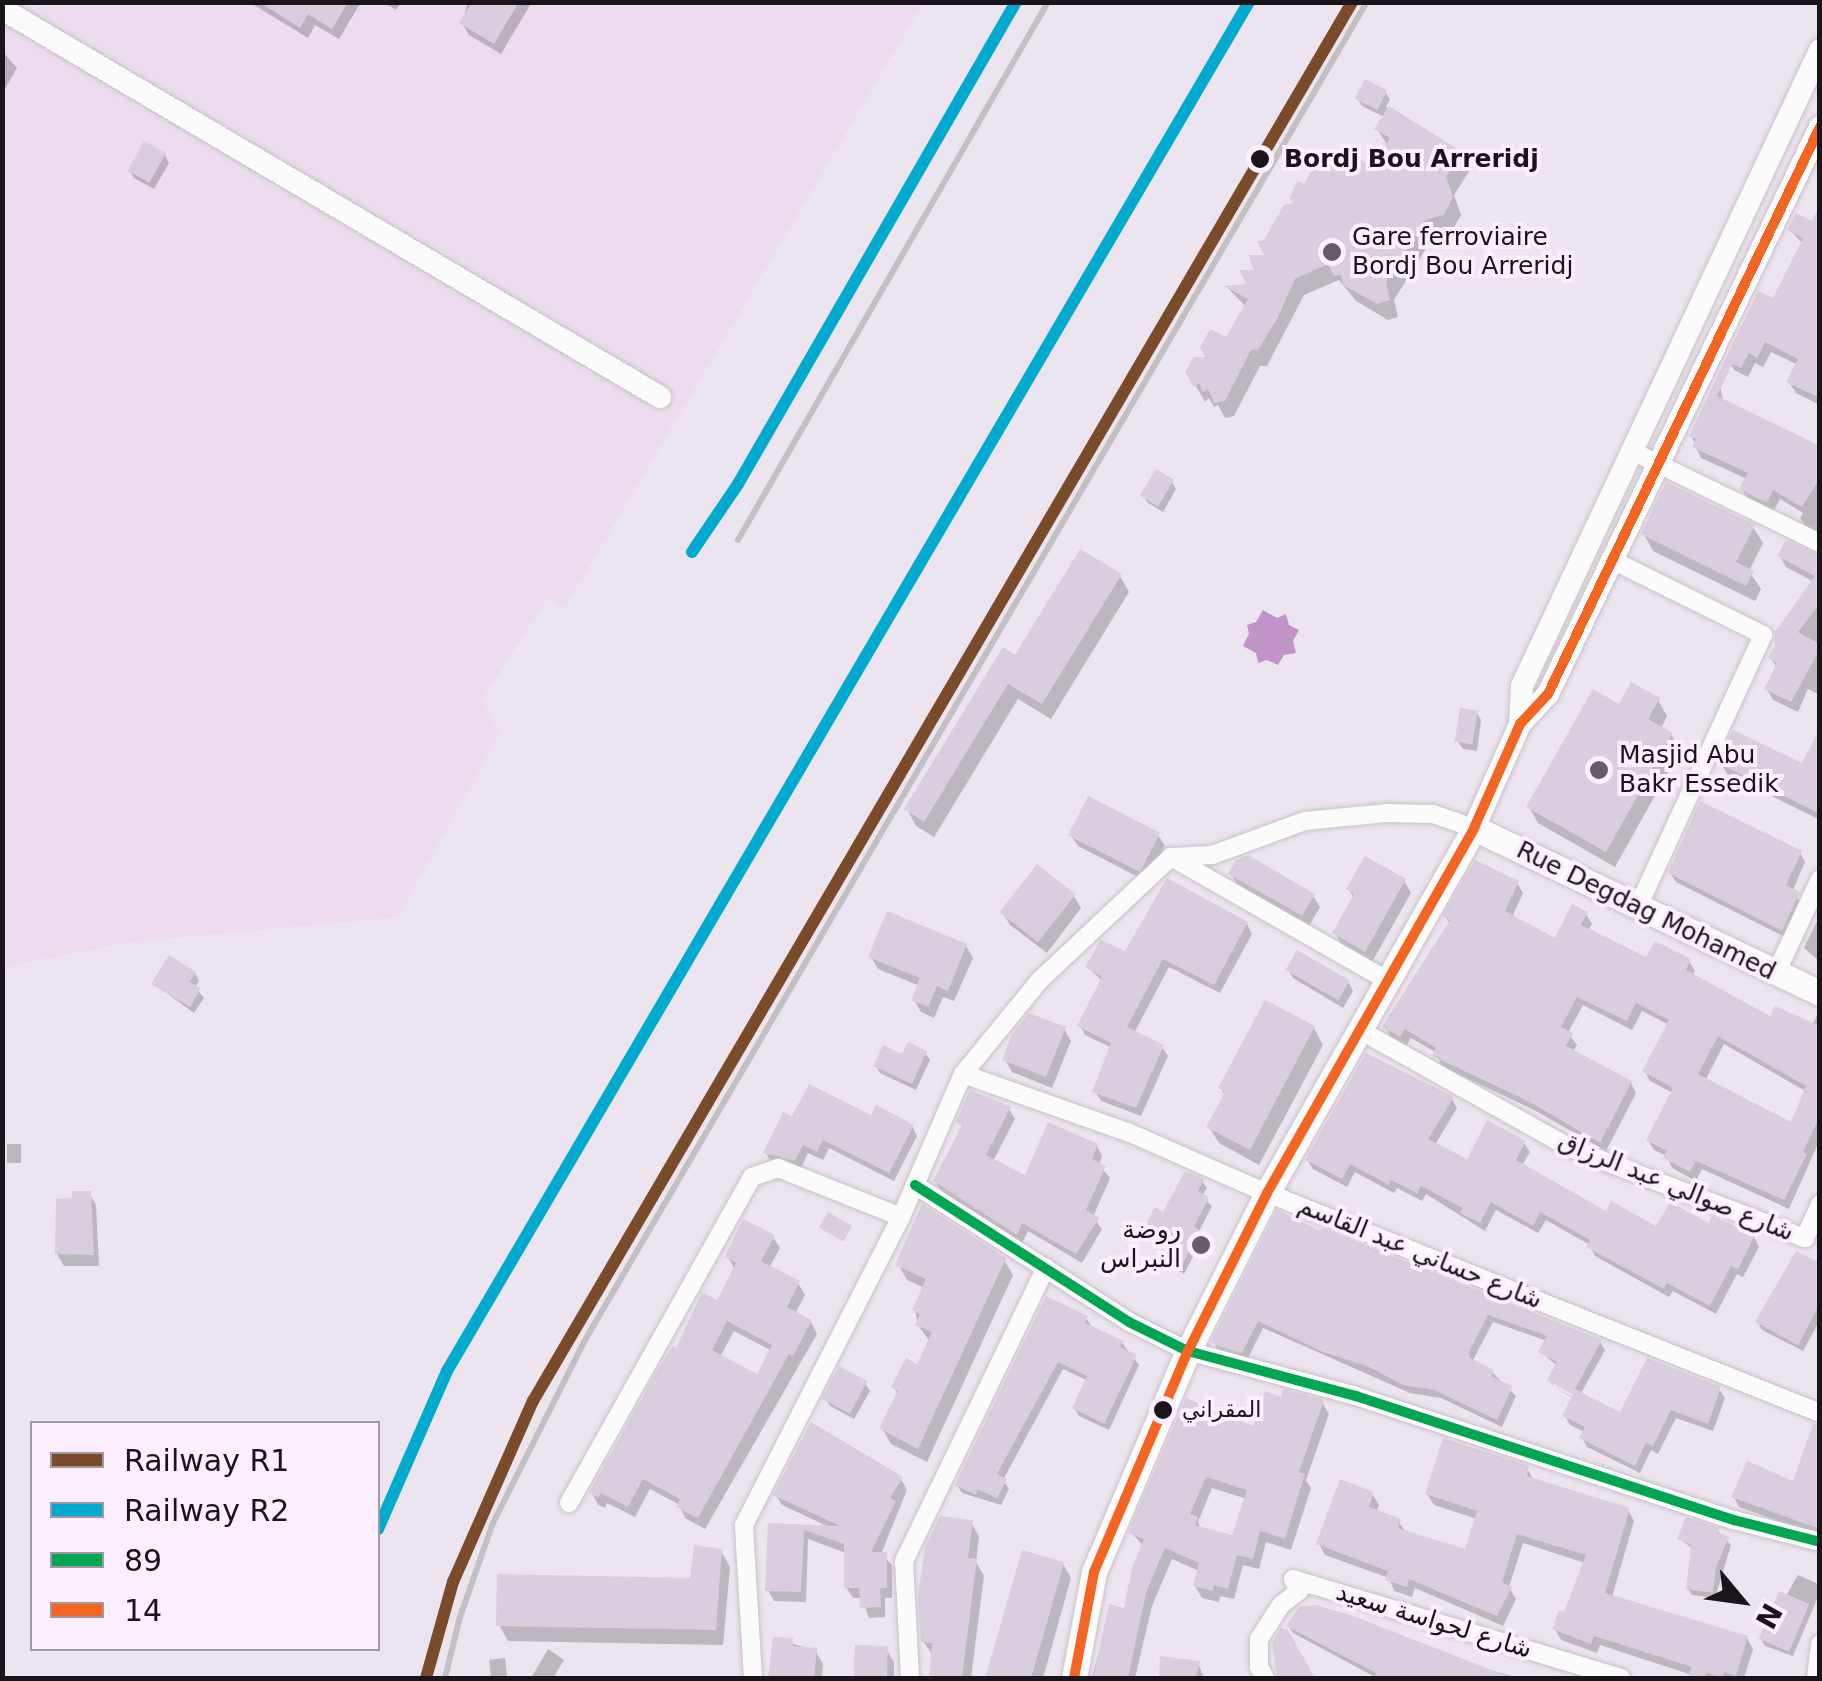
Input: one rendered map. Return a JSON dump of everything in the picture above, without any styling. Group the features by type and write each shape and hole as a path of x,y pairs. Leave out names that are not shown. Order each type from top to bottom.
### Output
{"main road":[{"name":"Rue Degdag Mohamed","path":"1474,828 1820,993"},
{"path":"1074,1678 1094,1572 1188,1351 1267,1193 1474,828"}],"street":[{"path":"2,10 660,397"},
{"path":"1520,724 1522,686 1820,50"},
{"path":"753,1678 744,1525 901,1217 964,1074 1040,980 1171,857 1212,855 1305,821 1386,813 1433,814 1474,828 1520,724 1548,694 1820,127"},
{"path":"1630,450 1820,542"},
{"path":"1610,559 1763,635 1638,907"},
{"path":"1171,857 1387,980"},
{"path":"1776,973 1820,879"},
{"name":"شارع صوالي عبد الرزاق","path":"1358,1030 1570,1148 1805,1238 1820,1204"},
{"name":"شارع حساني عبد القاسم","path":"964,1074 1130,1132 1267,1193 1820,1413"},
{"path":"569,1503 752,1177 778,1168 901,1217"},
{"path":"915,1185 1128,1322 1188,1351 1356,1396 1734,1520 1820,1542"},
{"path":"910,1678 904,1561 1046,1266"},
{"name":"شارع لحواسة سعيد","path":"1260,1677 1259,1639 1274,1614 1299,1591 1293,1578 1621,1678"},
{"path":"1816,1678 1820,1644"}],"shaded area":[{"path":"3,3 923,3 564,609 547,599 482,700 500,733 398,917 130,942 3,967"},
{"path":"1263,610 1277,618 1286,614 1289,625 1299,630 1293,641 1296,653 1284,655 1278,665 1267,660 1258,663 1256,653 1243,646 1249,634 1247,625 1256,622"}],"building":[{"path":"259,2 348,2 332,29 308,14 300,28"},
{"path":"472,2 519,2 494,44 459,23"},
{"path":"1365,79 1387,90 1377,110 1355,99"},
{"name":"Gare ferroviaire Bordj Bou Arreridj","path":"1389,106 1462,152 1446,177 1453,197 1444,215 1425,220 1386,282 1390,300 1377,304 1343,285 1341,275 1334,276 1328,264 1295,279 1278,317 1258,350 1251,350 1225,401 1214,403 1208,389 1203,392 1199,383 1194,387 1185,372 1194,357 1205,357 1200,347 1210,329 1226,337 1248,299 1224,286 1246,284 1239,270 1254,270 1248,255 1264,255 1257,241 1264,240 1284,205 1293,203 1289,198 1298,181 1304,184 1318,159 1344,150 1372,167 1390,138 1374,129"},
{"path":"144,141 166,153 149,183 128,171"},
{"path":"1820,205 1820,398 1786,382 1798,359 1765,342 1757,358 1749,353 1741,368 1732,364 1717,396 1820,446 1820,478 1802,507 1773,490 1767,503 1739,489 1748,473 1692,447 1696,439 1689,436 1758,291 1773,298 1803,238 1787,230 1796,213 1812,221"},
{"path":"1156,469 1174,480 1158,506 1140,496"},
{"path":"1666,482 1755,525 1736,562 1754,571 1746,586 1641,534"},
{"path":"1786,540 1820,555 1820,604 1798,632 1820,644 1820,649 1791,702 1764,689 1777,663 1768,658 1775,646 1775,632 1815,576 1777,556"},
{"path":"1080,549 1122,574 1042,704 1008,684 924,822 904,809 1003,647 1015,655"},
{"name":"Masjid Abu Bakr Essedik","path":"1631,682 1660,698 1648,719 1673,733 1606,852 1526,807 1593,689 1619,704"},
{"path":"1460,708 1478,711 1472,744 1455,742"},
{"path":"1820,728 1820,814 1718,763 1733,730 1802,763"},
{"path":"1088,796 1160,833 1140,872 1068,835"},
{"path":"1700,801 1802,851 1786,885 1800,892 1782,931 1668,873"},
{"path":"1248,855 1315,894 1302,916 1228,874 1236,860"},
{"path":"1365,856 1406,879 1365,952 1332,933 1354,894 1346,889"},
{"path":"1475,860 1519,881 1505,911 1555,938 1572,904 1588,912 1581,925 1646,957 1655,941 1691,959 1686,970 1770,1016 1775,1006 1820,1026 1820,1116 1803,1152 1807,1154 1784,1200 1696,1161 1690,1172 1663,1158 1667,1151 1646,1140 1673,1088 1642,1071 1669,1020 1636,1003 1627,1021 1577,997 1561,1027 1573,1033 1566,1046 1632,1081 1600,1143 1528,1101 1432,1056 1436,1048 1405,1029 1400,1037 1382,1027 1450,920 1442,916","holes":["1718,1036 1806,1086 1791,1122 1698,1074"]},
{"path":"1037,864 1076,894 1038,942 999,912"},
{"path":"1167,878 1248,922 1214,985 1163,959 1127,1027 1164,1045 1136,1108 1092,1092 1111,1043 1077,1026 1102,977 1085,967 1101,940 1125,951"},
{"path":"887,911 967,944 948,991 937,986 928,1007 911,1000 920,978 868,957"},
{"path":"1297,950 1350,980 1338,1000 1286,970"},
{"path":"169,955 196,972 190,982 201,988 190,1007 151,984"},
{"path":"1265,1000 1315,1026 1250,1150 1206,1127 1225,1092 1218,1088"},
{"path":"1029,1013 1066,1027 1046,1077 1002,1060 1012,1034"},
{"path":"908,1042 927,1051 912,1084 873,1066 883,1045 902,1054"},
{"path":"1366,1053 1454,1097 1428,1139 1467,1159 1487,1120 1526,1141 1516,1160 1606,1211 1611,1201 1656,1226 1670,1202 1709,1223 1712,1216 1755,1235 1738,1269 1731,1266 1710,1306 1667,1283 1664,1289 1586,1247 1590,1240 1540,1212 1533,1226 1491,1202 1480,1223 1460,1213 1463,1208 1421,1186 1417,1193 1391,1180 1389,1185 1350,1164 1342,1179 1305,1160"},
{"path":"809,1084 871,1115 876,1105 914,1125 889,1173 823,1140 817,1152 803,1145 795,1161 763,1153 783,1112 792,1116"},
{"path":"970,1090 1011,1107 986,1155 1025,1175 1048,1122 1098,1144 1092,1159 1106,1166 1086,1210 1099,1218 1076,1254 1022,1223 1017,1235 933,1181 962,1125 956,1122"},
{"path":"1185,1171 1204,1179 1198,1191 1209,1197 1194,1227 1200,1230 1180,1269 1162,1260 1171,1242 1144,1228 1155,1207 1163,1212"},
{"path":"72,1191 91,1191 94,1255 55,1254 56,1199 72,1198"},
{"path":"922,1204 1006,1258 918,1449 879,1428 898,1391 891,1387 906,1358 917,1364 932,1332 915,1325 920,1314 912,1310 926,1279 895,1265"},
{"path":"1277,1210 1320,1231 1322,1228 1602,1340 1572,1394 1547,1380 1557,1362 1538,1352 1547,1336 1488,1315 1469,1352 1470,1358 1494,1370 1491,1376 1513,1386 1497,1420 1434,1390 1403,1385 1369,1367 1323,1352 1258,1321 1242,1353 1220,1347 1211,1342"},
{"path":"828,1212 852,1226 843,1242 819,1228"},
{"path":"743,1219 775,1235 761,1261 800,1281 787,1307 812,1320 698,1518 676,1507 680,1499 643,1479 628,1507 601,1493 598,1498 589,1493 661,1364 673,1346 676,1348 702,1292 717,1300 736,1263 725,1257","holes":["727,1321 772,1345 757,1374 712,1350"]},
{"path":"1796,1251 1820,1263 1820,1304 1798,1345 1755,1322"},
{"path":"1046,1296 1088,1316 1085,1323 1124,1341 1120,1347 1137,1355 1104,1424 1072,1408 1087,1376 1058,1362 997,1474 1007,1479 997,1498 977,1489 976,1495 955,1485"},
{"path":"1647,1358 1721,1387 1708,1424 1671,1410 1653,1446 1646,1443 1635,1466 1579,1438 1585,1427 1562,1416 1575,1389 1620,1412"},
{"path":"839,1366 867,1381 850,1414 822,1399"},
{"path":"1283,1389 1324,1400 1299,1472 1305,1474 1285,1539 1260,1531 1253,1559 1237,1555 1228,1589 1214,1585 1213,1591 1193,1586 1199,1563 1165,1548 1146,1593 1128,1678 1093,1678 1109,1604 1124,1608 1132,1568 1144,1539 1128,1533 1186,1398 1253,1426 1265,1391 1281,1397","holes":["1206,1477 1247,1490 1232,1535 1195,1525 1198,1517 1190,1514"]},
{"path":"811,1422 903,1477 890,1498 896,1501 871,1552 887,1552 887,1588 880,1588 881,1607 860,1608 859,1588 844,1588 844,1544 804,1530 801,1592 765,1591 768,1523 840,1526 773,1495"},
{"path":"1813,1424 1820,1425 1820,1529 1731,1497 1747,1461 1793,1481"},
{"path":"1443,1438 1529,1466 1527,1476 1630,1508 1605,1593 1748,1636 1736,1676 1724,1672 1722,1678 1707,1673 1705,1678 1688,1678 1692,1667 1594,1636 1591,1644 1552,1629 1559,1610 1564,1612 1586,1555 1517,1534 1502,1582 1512,1587 1497,1616 1409,1579 1407,1587 1385,1580 1388,1571 1316,1544 1340,1479 1374,1492 1369,1507 1401,1519 1398,1528 1465,1549 1477,1511 1425,1494"},
{"path":"940,1516 973,1520 968,1558 977,1559 962,1678 929,1678 932,1643 921,1642 918,1596 925,1547"},
{"path":"1686,1517 1719,1528 1717,1532 1729,1537 1716,1567 1713,1593 1686,1589 1691,1545 1677,1539"},
{"path":"694,1545 722,1549 716,1630 496,1626 497,1574 690,1578"},
{"path":"1022,1550 1064,1562 1031,1678 985,1678"},
{"path":"1779,1591 1809,1604 1789,1652 1759,1639"},
{"path":"1316,1605 1512,1678 1374,1678 1376,1673 1286,1626 1299,1607"},
{"path":"1281,1628 1288,1630 1315,1678 1277,1678 1272,1643"},
{"path":"773,1637 793,1638 793,1646 817,1648 814,1678 768,1678"},
{"path":"855,1645 888,1646 887,1678 854,1678"},
{"path":"1160,1656 1200,1661 1196,1678 1159,1678"}],"railway":[{"path":"692,552 738,484 1016,2"},
{"path":"738,540 1048,2"},
{"path":"445,1678 460,1617 493,1523 585,1340 1367,2"}],"rail line":[{"name":"R2","path":"692,552 738,484 1016,2"},
{"name":"R2","path":"380,1524 447,1371 1249,2"},
{"name":"R1","path":"426,1678 453,1582 533,1401 1352,2"}],"transit line":[{"name":"14","path":"1074,1678 1094,1572 1188,1351 1267,1193 1474,828 1520,724 1548,694 1820,127"},
{"name":"89","path":"915,1185 1129,1322 1188,1351 1356,1396 1734,1520 1820,1542"}],"place":[{"name":"Bordj Bou Arreridj","path":"1260,159"},
{"name":"Gare ferroviaire Bordj Bou Arreridj","path":"1332,252"},
{"name":"Masjid Abu Bakr Essedik","path":"1599,770"},
{"name":"روضة النبراس","path":"1201,1245"},
{"name":"المقراني","path":"1163,1410"}]}
